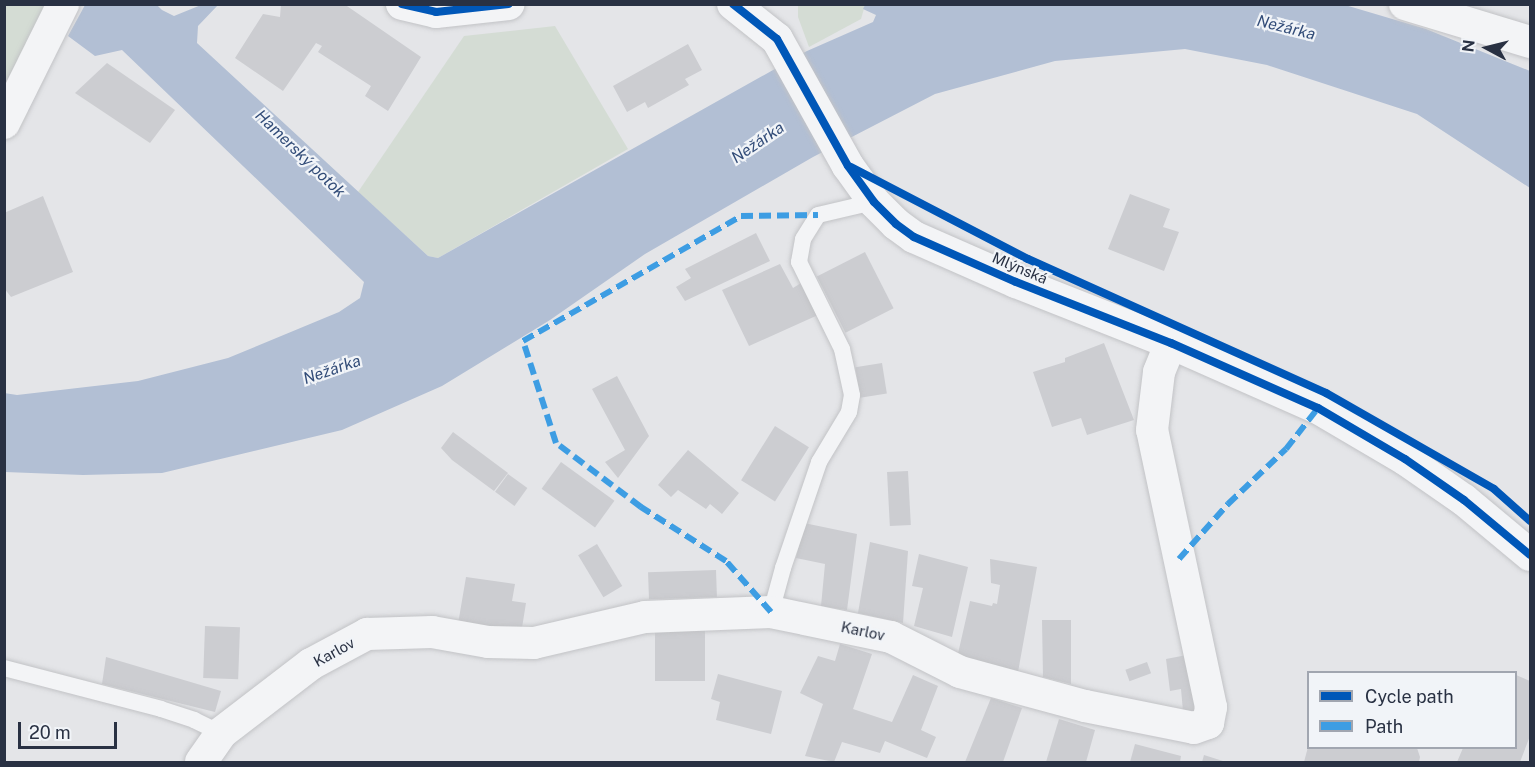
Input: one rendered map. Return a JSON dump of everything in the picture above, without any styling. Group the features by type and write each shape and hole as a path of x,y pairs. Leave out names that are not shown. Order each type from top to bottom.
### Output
{"street":[{"path":"4,123 63,4"},
{"path":"402,4 436,12 509,4"},
{"name":"Mlýnská","path":"733,4 777,39 848,166 873,202 896,224 915,237 1017,282 1171,343 1318,408 1365,434 1464,500 1530,555"},
{"path":"1405,4 1530,42"},
{"name":"Karlov","path":"201,762 221,734 311,664 368,634 432,632 488,642 534,643 645,617 771,612 891,637 960,672 1085,706 1194,728 1208,723 1211,707 1152,430 1159,372 1171,343"}],"lane":[{"path":"771,612 783,568 819,462 849,412 852,395 842,349 799,262 803,239 818,215 873,202"},
{"path":"4,668 161,709 194,720 221,734"}],"shaded area":[{"path":"5,5 44,5 5,99"},
{"path":"798,5 865,5 861,19 809,47 798,17"},
{"path":"555,26 628,149 438,258 428,256 358,192 464,36"}],"water":[{"path":"85,5 157,5 174,16 201,5 218,5 198,26 197,43 428,256 438,258 807,51 873,22 876,15 863,9 865,5 1345,5 1426,29 1530,71 1530,188 1417,114 1267,65 1185,49 1055,61 935,94 813,157 645,254 550,320 442,386 342,430 162,473 83,475 5,472 4,393 17,395 138,381 228,358 339,312 360,298 364,282 122,50 95,56 68,36"}],"building":[{"path":"281,4 344,4 421,57 388,111 365,96 371,86 318,52 322,46 316,43 283,91 235,58 263,14 280,17"},
{"path":"688,44 702,70 685,79 689,85 648,108 645,102 627,112 613,86"},
{"path":"107,63 175,110 150,143 75,93"},
{"path":"1130,194 1170,209 1163,227 1179,232 1164,271 1108,249"},
{"path":"43,196 73,272 11,297 4,288 4,213"},
{"path":"756,233 770,261 685,301 676,287 691,278 685,269"},
{"path":"865,252 894,308 845,333 817,277"},
{"path":"780,264 793,288 801,283 818,315 749,346 722,290"},
{"path":"1104,343 1134,420 1087,435 1081,418 1052,427 1033,372 1065,362 1065,358"},
{"path":"882,363 887,394 860,398 855,367"},
{"path":"617,376 649,436 618,478 605,462 625,450 592,389"},
{"path":"775,426 809,447 775,501 741,480"},
{"path":"453,432 508,473 494,491 452,460 441,448"},
{"path":"688,450 739,493 722,514 710,504 706,509 678,490 671,497 658,485"},
{"path":"561,462 614,501 595,527 542,489"},
{"path":"908,471 911,525 890,526 887,472"},
{"path":"508,474 527,488 514,506 495,492"},
{"path":"804,523 857,534 847,610 821,606 825,564 796,558"},
{"path":"870,542 908,551 903,623 858,613"},
{"path":"597,544 622,586 603,597 578,555"},
{"path":"919,554 968,567 952,637 914,626 923,588 912,586"},
{"path":"990,559 1037,567 1018,672 957,658 970,601 992,606 993,603 997,604 1000,585 991,583"},
{"path":"716,570 717,597 649,599 648,572"},
{"path":"466,577 515,584 512,601 526,603 521,634 458,624"},
{"path":"1042,620 1071,620 1071,684 1043,677"},
{"path":"205,626 240,627 238,679 203,678"},
{"path":"655,626 705,626 705,681 655,681"},
{"path":"840,644 872,654 853,709 892,722 913,675 938,686 921,730 936,737 927,758 885,741 880,753 842,742 834,762 805,756 823,704 800,693 818,656 835,661"},
{"path":"1192,654 1202,705 1192,713 1183,711 1181,689 1170,691 1166,659"},
{"path":"106,657 221,691 215,712 102,684"},
{"path":"1147,662 1151,673 1129,681 1125,670"},
{"path":"718,674 782,691 771,734 716,720 720,702 711,699"},
{"path":"1517,675 1530,681 1530,736 1520,762 1457,762 1463,749 1517,749"},
{"path":"991,698 1022,708 1003,762 965,762"},
{"path":"1059,719 1095,730 1086,762 1046,762"},
{"path":"1135,744 1181,756 1180,762 1130,762"},
{"path":"1307,749 1417,749 1420,757 1419,762 1304,762"},
{"path":"1204,755 1226,762 1202,762"}],"marked path":[{"path":"771,612 726,561 641,507 556,443 523,341 741,216 818,215"},
{"path":"1179,559 1228,504 1286,449 1318,408"}],"cycle path":[{"path":"402,4 436,12 509,4"},
{"path":"733,4 777,39 848,166 874,202 896,224 914,237 1016,282 1171,343 1318,408 1405,459 1464,500 1530,555"},
{"path":"851,167 1028,259 1326,393 1494,489 1530,521"}],"water label":[{"name":"Nežárka","path":"1286,28"},
{"name":"Nežárka","path":"758,143"},
{"name":"Hamerský potok","path":"300,154"},
{"name":"Nežárka","path":"332,370"}]}
